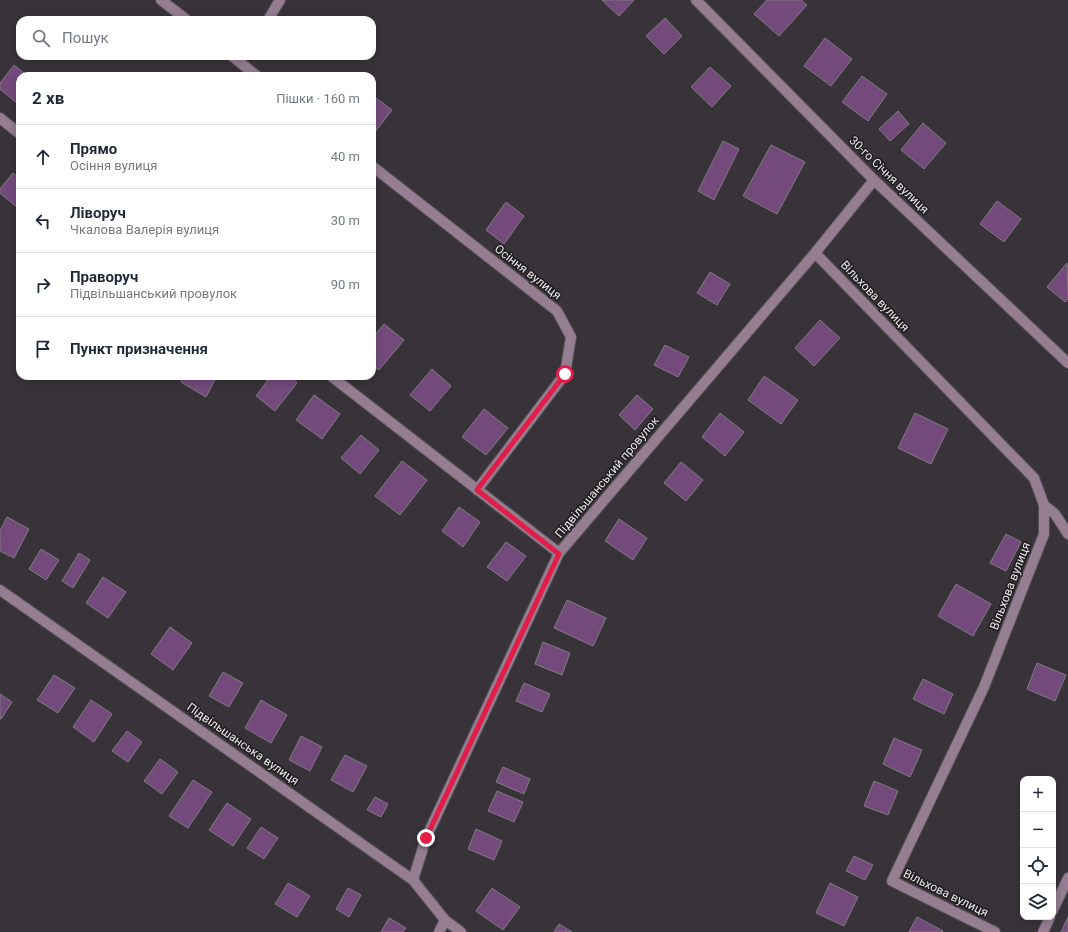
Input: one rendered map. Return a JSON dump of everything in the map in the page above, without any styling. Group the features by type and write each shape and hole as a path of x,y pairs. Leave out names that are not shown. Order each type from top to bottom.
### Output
{"street":[{"path":"161,0 181,16"},
{"path":"270,16 280,0"},
{"name":"30-го Січня вулиця","path":"696,0 874,180 1068,363"},
{"path":"244,60 254,72"},
{"path":"0,118 16,131"},
{"name":"Осіння вулиця","path":"376,169 557,311 571,336 565,374 477,490"},
{"name":"Підвільшанський провулок","path":"413,880 426,838 559,554 815,252 874,180"},
{"name":"Вільхова вулиця","path":"815,252 1034,478 1044,505 1044,534 1024,589 984,687 892,881 995,932"},
{"path":"336,380 559,554"},
{"path":"1044,505 1055,514 1068,534"},
{"name":"Підвільшанська вулиця","path":"0,590 413,880 445,920 461,932"},
{"path":"1056,904 1068,878"},
{"path":"439,932 445,920"},
{"path":"1043,932 1049,920"}],"building":[{"path":"602,0 634,0 619,16"},
{"path":"767,0 801,0 807,5 779,36 754,14"},
{"path":"665,18 682,36 664,54 646,36"},
{"path":"825,38 852,59 831,86 804,66"},
{"path":"14,65 23,72 16,72 16,102 0,89 0,83"},
{"path":"710,67 731,86 712,107 691,87"},
{"path":"862,76 887,94 868,121 842,102"},
{"path":"376,98 392,110 376,131"},
{"path":"898,111 909,124 890,141 879,129"},
{"path":"923,123 946,143 924,169 901,150"},
{"path":"723,141 739,149 714,200 698,191"},
{"path":"771,145 805,162 777,214 743,196"},
{"path":"13,173 16,176 16,206 0,193 0,189"},
{"path":"997,201 1021,219 1004,242 980,224"},
{"path":"506,202 524,216 504,244 486,230"},
{"path":"1067,263 1068,299 1065,302 1047,287"},
{"path":"710,272 730,284 717,305 697,293"},
{"path":"820,320 840,338 814,366 795,348"},
{"path":"384,324 404,340 379,370 376,368 376,333"},
{"path":"665,345 689,357 678,377 654,365"},
{"path":"432,369 451,386 430,411 410,395"},
{"path":"764,376 798,400 781,424 748,400"},
{"path":"182,380 215,380 206,397 181,382"},
{"path":"268,380 293,380 297,383 275,411 256,396"},
{"path":"314,395 340,414 322,439 296,420"},
{"path":"637,395 653,409 635,430 619,415"},
{"path":"484,409 508,428 486,455 462,437"},
{"path":"720,413 744,432 725,456 702,437"},
{"path":"915,413 948,429 931,464 898,448"},
{"path":"361,435 379,450 360,474 341,458"},
{"path":"402,461 427,480 400,515 375,496"},
{"path":"681,462 703,480 686,501 664,483"},
{"path":"459,507 480,522 463,547 442,531"},
{"path":"7,517 29,529 14,558 0,551 0,531"},
{"path":"619,519 647,538 633,560 605,541"},
{"path":"1006,534 1021,542 1006,571 990,563"},
{"path":"506,542 526,556 507,581 487,567"},
{"path":"41,549 59,560 46,580 29,569"},
{"path":"79,553 90,560 73,588 62,581"},
{"path":"103,577 126,592 108,618 86,603"},
{"path":"956,584 991,604 973,636 938,616"},
{"path":"567,600 606,618 593,646 554,628"},
{"path":"170,627 192,643 173,670 151,654"},
{"path":"543,642 570,653 562,675 535,664"},
{"path":"1037,663 1066,675 1055,701 1027,689"},
{"path":"223,672 243,683 229,707 209,696"},
{"path":"54,675 75,688 58,713 37,700"},
{"path":"923,679 953,694 944,714 913,699"},
{"path":"524,683 550,694 542,712 516,701"},
{"path":"0,694 12,702 1,719 0,719"},
{"path":"91,700 112,714 94,742 73,727"},
{"path":"261,700 287,715 271,743 245,728"},
{"path":"127,731 142,742 128,762 112,751"},
{"path":"301,736 322,747 310,771 289,760"},
{"path":"894,738 922,750 910,777 883,764"},
{"path":"345,755 367,766 353,792 331,780"},
{"path":"160,759 178,772 162,794 144,781"},
{"path":"503,767 530,779 524,794 496,782"},
{"path":"193,780 212,792 188,828 169,816"},
{"path":"874,781 898,791 888,815 864,806"},
{"path":"497,791 523,802 514,822 488,811"},
{"path":"375,797 388,804 381,817 367,810"},
{"path":"227,803 251,819 233,846 209,830"},
{"path":"261,827 278,838 264,859 247,848"},
{"path":"476,829 502,841 494,860 468,849"},
{"path":"854,856 873,865 865,880 846,871"},
{"path":"288,883 310,896 297,917 275,904"},
{"path":"830,883 858,897 844,926 816,913"},
{"path":"348,888 361,895 349,917 336,909"},
{"path":"492,888 520,907 503,930 476,911"},
{"path":"917,917 943,931 909,932"},
{"path":"1068,917 1068,932 1061,932"},
{"path":"389,918 406,928 403,932 381,932"},
{"path":"559,924 572,932 554,932"}],"route":[{"path":"426,838 559,554 477,490 565,374"}]}
